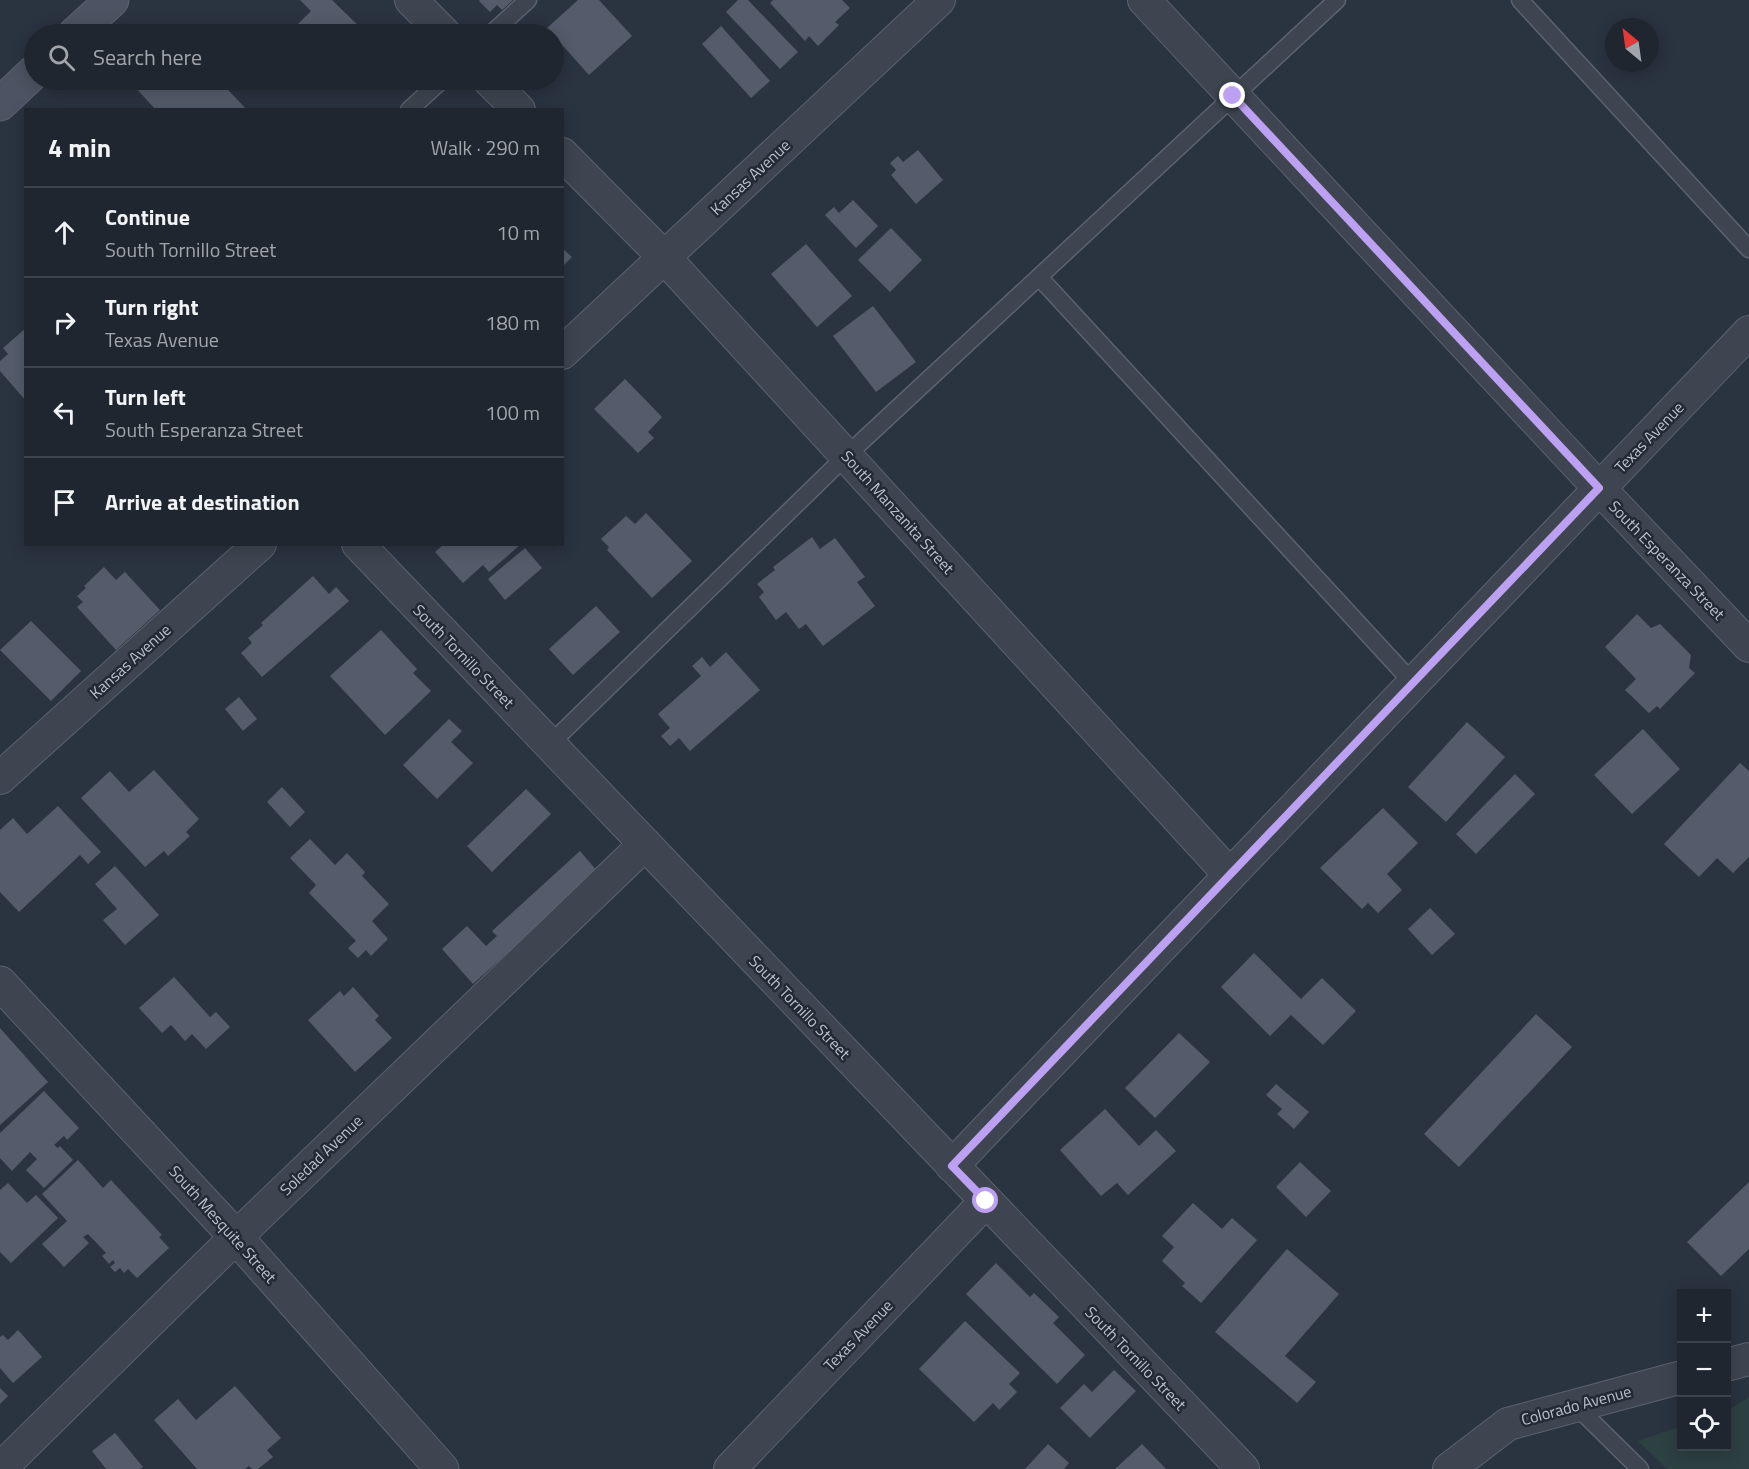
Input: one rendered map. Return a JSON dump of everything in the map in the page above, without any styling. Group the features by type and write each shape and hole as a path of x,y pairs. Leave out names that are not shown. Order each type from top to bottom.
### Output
{"main road":[{"path":"86,24 112,0"},
{"path":"0,104 24,81"}],"street":[{"path":"411,0 435,24"},
{"name":"Kansas Avenue","path":"564,352 939,0"},
{"name":"South Esperanza Street","path":"1144,0 1749,646"},
{"path":"499,90 517,108"},
{"name":"South Manzanita Street","path":"564,156 664,257 1229,874"},
{"name":"Texas Avenue","path":"952,1166 1749,332"},
{"name":"Kansas Avenue","path":"0,778 258,546"},
{"name":"South Tornillo Street","path":"360,546 1243,1469"},
{"name":"Soledad Avenue","path":"0,1469 236,1237 645,844"},
{"name":"South Mesquite Street","path":"0,982 236,1237 442,1469"},
{"name":"Texas Avenue","path":"730,1469 986,1201"},
{"path":"1731,1364 1749,1359"},
{"name":"Colorado Avenue","path":"1449,1469 1508,1424 1677,1378"}],"lane":[{"path":"502,24 528,0"},
{"path":"549,745 846,456 1337,0"},
{"path":"1520,0 1749,249"},
{"path":"411,108 431,90"},
{"path":"1039,277 1413,683"},
{"path":"1575,1405 1640,1469"}],"shaded area":[{"path":"1749,1397 1749,1469 1667,1469 1638,1441 1677,1427 1677,1451 1731,1451 1731,1408"}],"building":[{"path":"300,0 332,0 357,24 298,24 311,11"},
{"path":"480,0 513,0 502,10 497,5 490,12"},
{"path":"578,0 599,0 632,36 589,75 564,47 564,24 551,24"},
{"path":"738,0 748,0 798,52 780,69 726,12"},
{"path":"773,0 842,0 850,8 835,22 839,25 818,46 809,36 805,41 770,3"},
{"path":"721,26 770,81 751,98 702,44"},
{"path":"138,90 228,90 245,108 154,108"},
{"path":"918,150 943,180 916,204 891,175 896,170 890,163 898,156 903,162"},
{"path":"853,200 878,226 856,248 825,215 834,207 839,213"},
{"path":"891,228 922,260 890,292 858,260"},
{"path":"806,244 852,296 817,327 771,274"},
{"path":"564,250 572,257 564,265"},
{"path":"873,306 916,362 876,392 833,336"},
{"path":"24,330 24,399 0,371 0,361 8,354 3,348"},
{"path":"625,379 662,417 648,432 654,438 638,453 594,409"},
{"path":"646,513 692,561 652,598 607,550 609,547 601,539 626,516 635,524"},
{"path":"812,537 820,549 835,538 865,577 857,582 875,606 823,646 806,624 799,629 786,612 776,620 759,597 764,592 757,584 775,570 773,567"},
{"path":"442,546 519,546 489,572 483,565 463,583 435,552"},
{"path":"525,548 542,568 505,600 488,579"},
{"path":"104,567 116,580 125,572 160,610 116,650 77,607 83,602 77,596"},
{"path":"313,576 329,594 336,587 349,601 262,677 241,653 252,643 248,638 263,625 261,623"},
{"path":"596,606 620,632 573,675 549,649"},
{"path":"1637,614 1651,628 1660,624 1691,655 1689,668 1695,673 1660,709 1657,706 1649,713 1625,690 1636,679 1605,647"},
{"path":"31,621 81,671 51,701 0,650"},
{"path":"381,630 417,669 413,673 431,691 385,735 330,676"},
{"path":"726,652 760,690 690,751 679,738 670,746 661,736 670,728 658,714 701,676 692,666 702,657 710,667"},
{"path":"239,697 257,719 243,731 225,709"},
{"path":"449,719 462,731 451,742 473,763 437,799 403,765"},
{"path":"1467,722 1505,757 1446,822 1408,787"},
{"path":"1643,729 1680,769 1632,814 1594,775"},
{"path":"1740,763 1749,771 1749,857 1733,873 1717,858 1699,877 1664,844"},
{"path":"154,770 199,819 186,832 190,836 168,856 164,851 145,867 81,798 110,771 129,792"},
{"path":"1515,774 1535,794 1476,854 1456,834"},
{"path":"282,787 305,812 290,827 267,802"},
{"path":"526,789 551,814 492,872 467,846"},
{"path":"58,806 101,852 88,864 80,855 19,912 0,892 0,830 13,818 27,834"},
{"path":"1383,808 1418,843 1387,874 1402,890 1378,913 1368,903 1362,909 1320,868"},
{"path":"310,839 335,865 347,853 365,872 362,876 389,904 372,921 388,939 371,956 366,950 358,958 348,948 356,941 309,893 316,885 290,858"},
{"path":"580,851 598,872 473,984 442,949 467,926 486,946 497,936 492,931"},
{"path":"115,866 159,915 125,945 103,920 117,909 95,884"},
{"path":"1430,908 1455,934 1432,955 1408,929"},
{"path":"1254,953 1301,999 1322,978 1356,1011 1323,1045 1291,1015 1270,1036 1221,987"},
{"path":"174,977 210,1017 216,1012 230,1027 206,1049 192,1034 185,1041 171,1025 162,1033 139,1008"},
{"path":"353,987 379,1016 375,1020 392,1038 355,1072 308,1020 340,991 344,996"},
{"path":"1536,1014 1572,1047 1459,1167 1424,1134"},
{"path":"0,1028 48,1082 0,1125"},
{"path":"1179,1033 1210,1062 1155,1118 1125,1088"},
{"path":"1276,1084 1309,1112 1294,1129 1277,1114 1282,1109 1266,1095"},
{"path":"44,1091 79,1128 67,1140 64,1136 54,1145 58,1148 60,1146 73,1160 44,1188 26,1170 37,1159 30,1152 12,1171 0,1158 0,1133"},
{"path":"1105,1109 1139,1146 1156,1130 1176,1151 1128,1195 1117,1183 1101,1196 1060,1150"},
{"path":"78,1160 103,1188 111,1180 162,1235 159,1237 169,1248 137,1278 128,1269 124,1273 120,1268 115,1272 110,1267 115,1263 113,1260 109,1264 102,1256 106,1253 88,1234 83,1237 89,1243 64,1267 42,1244 67,1221 42,1194"},
{"path":"1300,1162 1331,1191 1306,1217 1276,1187"},
{"path":"1749,1182 1749,1249 1721,1276 1687,1242"},
{"path":"8,1183 27,1203 36,1195 58,1218 11,1263 0,1252 0,1190"},
{"path":"1193,1203 1222,1229 1232,1218 1257,1240 1201,1303 1182,1286 1185,1283 1162,1261 1174,1247 1162,1236"},
{"path":"1287,1249 1339,1294 1285,1356 1316,1382 1297,1403 1215,1332"},
{"path":"996,1263 1030,1297 1034,1293 1059,1317 1053,1323 1085,1355 1057,1384 966,1294"},
{"path":"965,1321 1020,1373 1009,1384 1017,1392 999,1410 993,1403 974,1422 919,1369"},
{"path":"18,1330 42,1357 13,1383 0,1368 0,1337 3,1335 8,1340"},
{"path":"1114,1370 1136,1391 1090,1438 1060,1408 1084,1384 1092,1392"},
{"path":"235,1386 281,1438 267,1450 273,1457 258,1469 252,1469 249,1466 245,1469 197,1469 154,1420 178,1399 196,1420"},
{"path":"0,1388 8,1396 0,1404"},
{"path":"115,1433 143,1467 140,1469 106,1469 92,1451"},
{"path":"1048,1444 1069,1463 1064,1469 1025,1469"},
{"path":"1142,1444 1166,1469 1115,1469"}],"route":[{"path":"986,1201 952,1166 1599,488 1233,96"}]}
